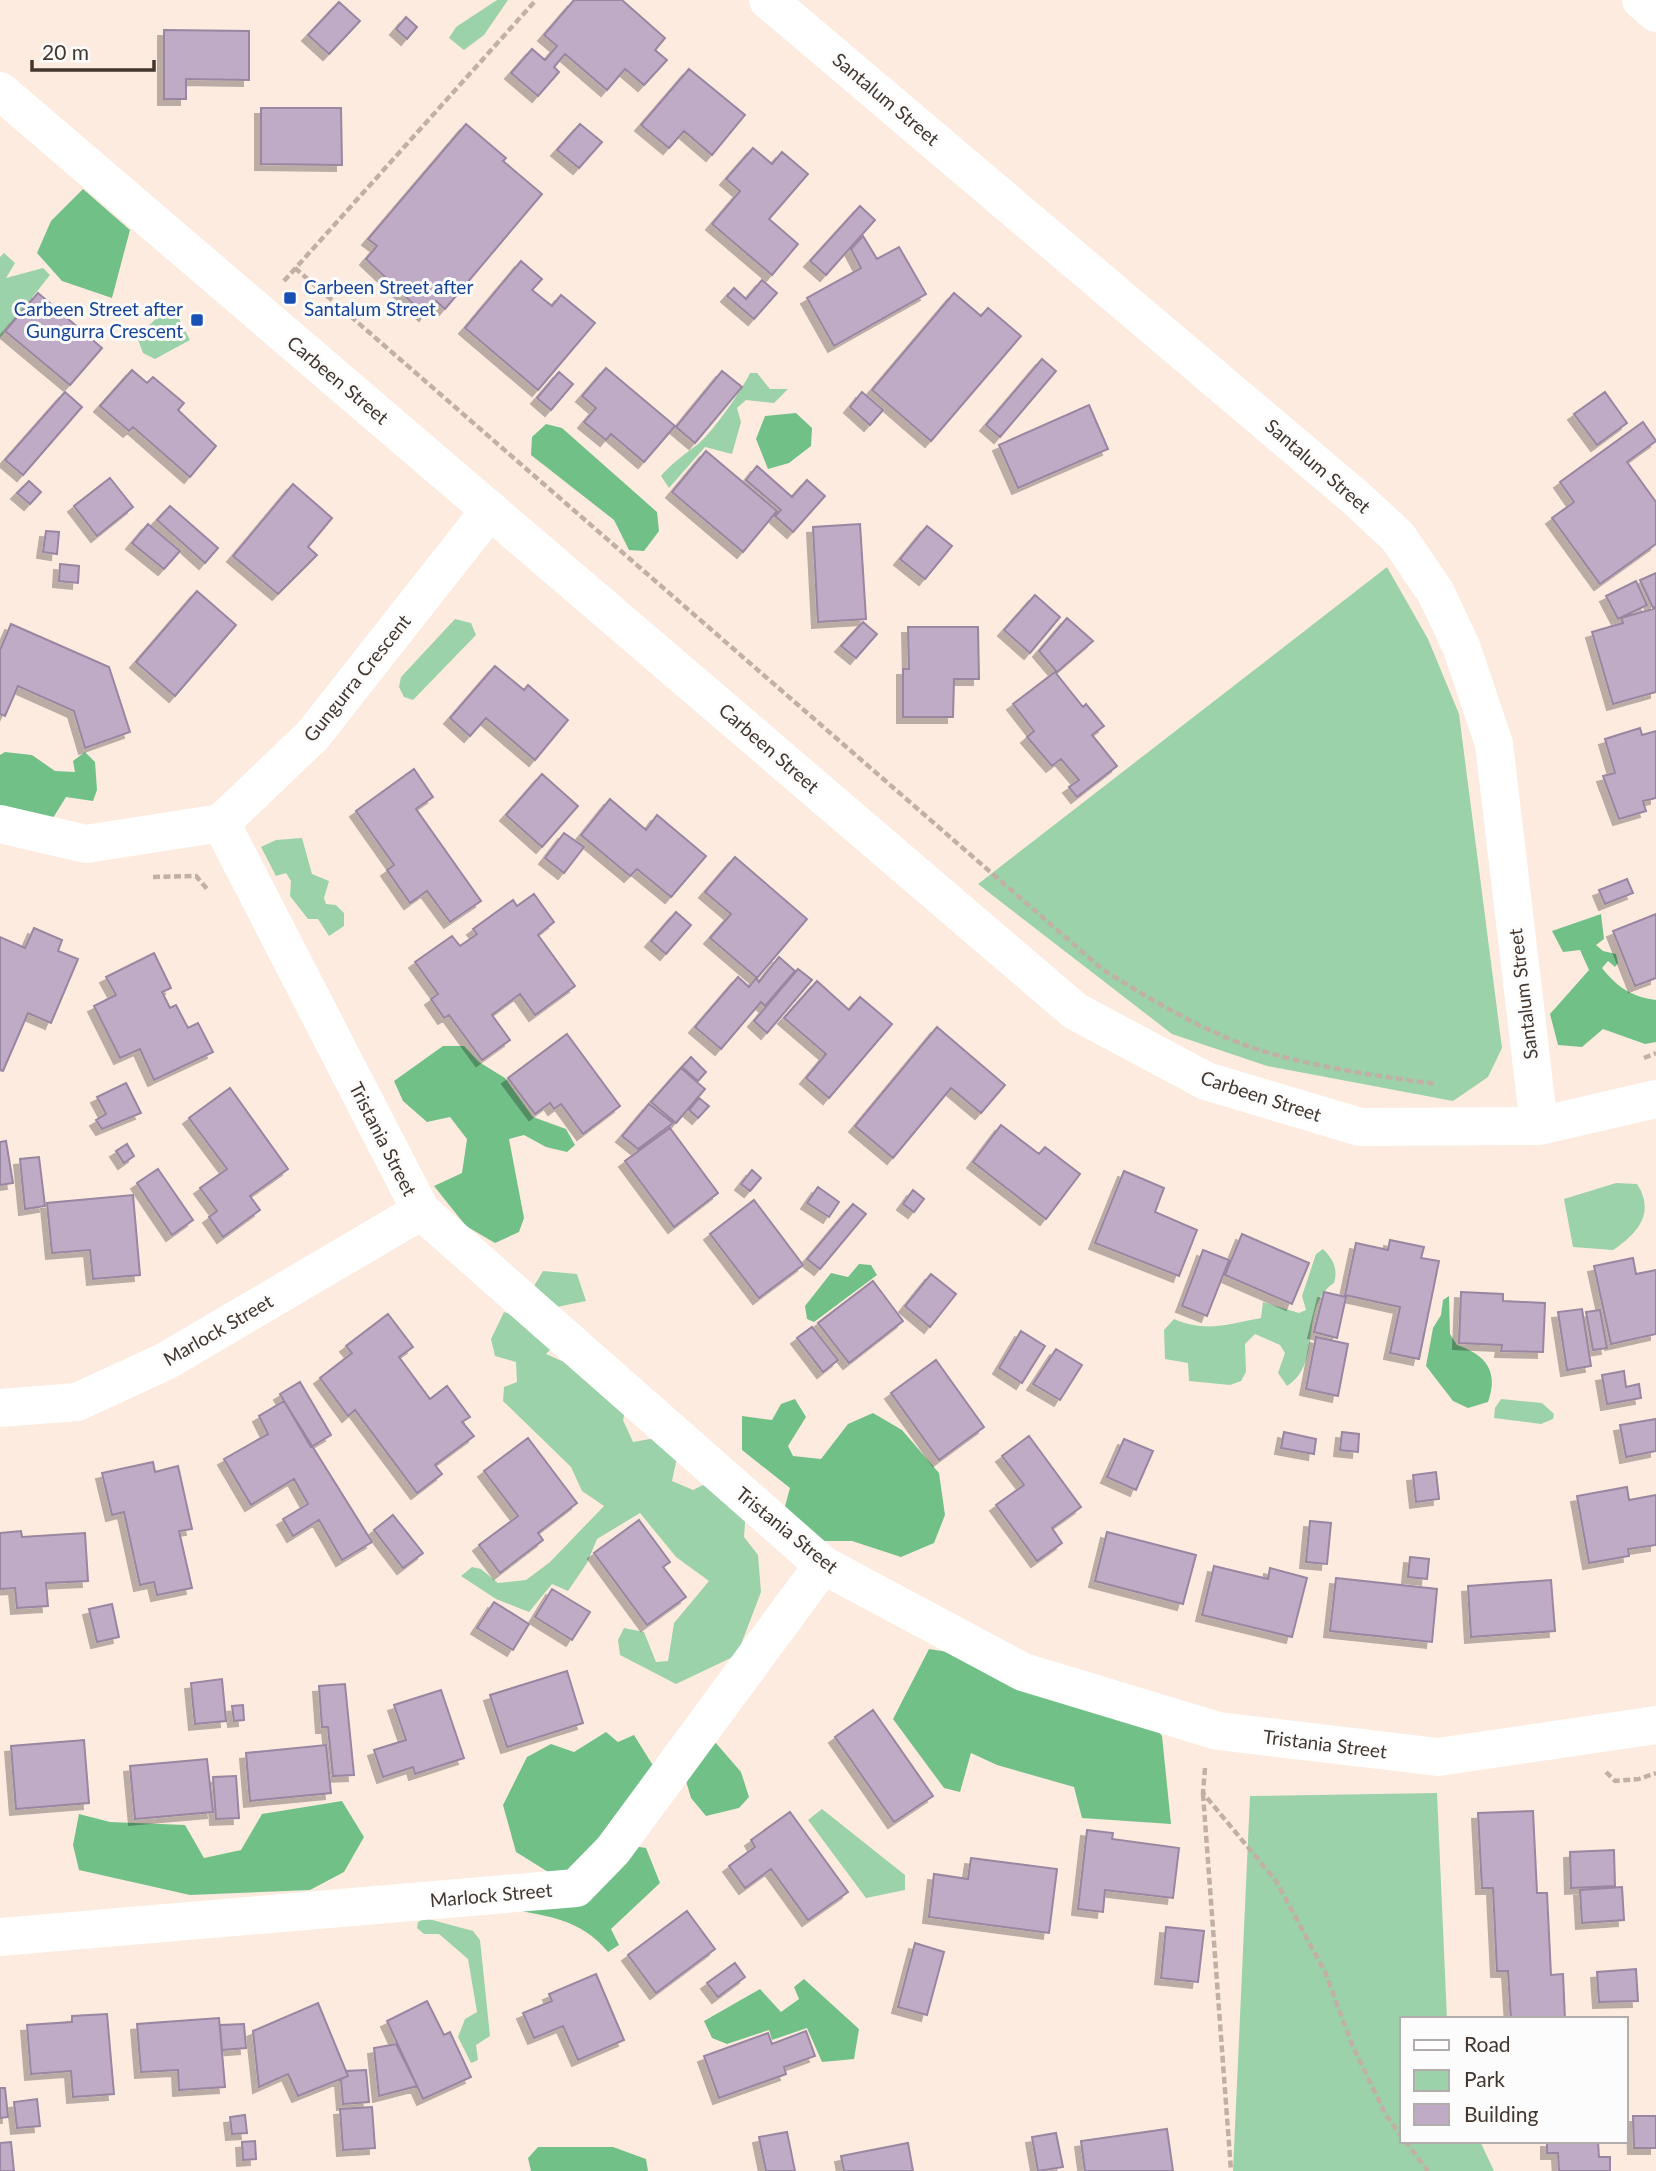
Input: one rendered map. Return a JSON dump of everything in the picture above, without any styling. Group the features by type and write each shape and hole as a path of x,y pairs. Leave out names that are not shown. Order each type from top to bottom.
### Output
{"street":[{"name":"Santalum Street","path":"768,0 1356,498 1398,537 1436,593 1461,646 1494,744 1539,1126"},
{"path":"1641,0 1656,13"},
{"name":"Carbeen Street","path":"0,91 1075,1011 1206,1081 1360,1127 1539,1126 1656,1099"},
{"name":"Gungurra Crescent","path":"221,823 313,735 491,510"},
{"path":"0,824 86,844 221,823"},
{"name":"Tristania Street","path":"221,823 421,1211 823,1565 1023,1672 1218,1731 1438,1757 1656,1725"},
{"name":"Marlock Street","path":"0,1408 77,1402 166,1361 421,1211"},
{"name":"Marlock Street","path":"0,1937 576,1888 613,1850 823,1565"}],"path":[{"path":"259,313 295,268 536,0"},
{"path":"295,268 1102,969 1146,997 1219,1034 1282,1057 1357,1073 1450,1086"},
{"path":"1631,1062 1656,1053"},
{"path":"1218,1731 1205,1759 1203,1793 1231,2171"},
{"path":"1203,1793 1276,1881 1325,1972 1353,2047 1380,2104 1400,2133"},
{"path":"1407,2143 1428,2171"}],"green space":[{"path":"497,0 508,0 484,35 464,50 449,38 456,27"},
{"path":"83,189 130,230 112,298 62,281 37,253 51,221"},
{"path":"4,253 15,263 6,278 43,268 50,275 0,338 0,257"},
{"path":"162,313 177,315 190,340 155,359 143,353 137,337"},
{"path":"750,373 757,373 770,389 788,389 774,403 746,400 737,408 741,422 732,454 705,447 669,488 661,476 711,431"},
{"path":"796,413 812,428 811,446 789,463 768,469 756,439 765,416"},
{"path":"546,424 562,428 657,512 659,531 644,551 629,550 614,520 531,455 532,437"},
{"path":"1387,567 1428,639 1459,714 1502,1048 1488,1077 1453,1101 1267,1066 1172,1034 978,884"},
{"path":"455,619 471,623 476,635 413,700 404,697 399,687 401,677"},
{"path":"5,752 32,755 55,771 75,772 73,761 85,752 95,762 97,790 93,801 66,797 45,831 0,818 0,755"},
{"path":"302,838 312,874 329,881 324,898 326,904 336,905 344,913 344,926 329,936 318,919 308,919 290,896 291,881 286,873 276,876 261,847 276,840"},
{"path":"1601,914 1604,939 1596,945 1603,951 1616,954 1618,963 1615,967 1608,961 1602,968 1613,981 1626,990 1656,1000 1656,1042 1645,1044 1603,1029 1582,1047 1558,1045 1550,1014 1589,970 1580,950 1563,952 1552,931"},
{"path":"443,1046 464,1046 479,1062 505,1078 533,1117 566,1129 575,1145 567,1152 546,1147 524,1135 509,1139 524,1218 519,1232 495,1243 466,1226 434,1186 462,1173 467,1139 450,1117 427,1122 403,1101 394,1081"},
{"path":"1616,1183 1637,1184 1642,1195 1644,1213 1636,1230 1613,1250 1573,1247 1564,1199"},
{"path":"1323,1249 1334,1265 1334,1283 1323,1293 1317,1306 1305,1364 1298,1376 1287,1386 1278,1373 1285,1353 1280,1345 1255,1334 1245,1344 1246,1372 1241,1381 1230,1385 1189,1381 1188,1363 1165,1359 1164,1330 1174,1319 1197,1326 1238,1323 1261,1318 1263,1302 1299,1313 1306,1310 1302,1296 1316,1254"},
{"path":"859,1264 871,1265 877,1275 814,1322 807,1319 805,1306 831,1273 848,1277"},
{"path":"543,1271 577,1274 586,1301 542,1310 554,1346 546,1354 593,1375 627,1405 623,1420 633,1442 656,1438 677,1458 672,1481 693,1490 703,1485 746,1510 744,1537 758,1555 761,1592 737,1655 676,1684 620,1655 618,1640 624,1628 644,1632 656,1662 668,1661 674,1623 709,1581 676,1557 640,1513 597,1539 587,1563 568,1591 552,1584 529,1612 496,1599 461,1576 472,1567 481,1569 498,1583 526,1580 550,1562 604,1506 582,1491 571,1467 503,1401 504,1387 517,1382 516,1362 495,1356 491,1339 504,1312 516,1316"},
{"path":"1449,1296 1450,1334 1457,1345 1482,1359 1491,1373 1488,1402 1468,1408 1453,1401 1426,1366 1433,1328 1441,1315 1443,1300"},
{"path":"795,1399 806,1417 788,1446 793,1456 821,1459 848,1424 873,1413 902,1430 939,1473 945,1515 934,1543 901,1557 852,1541 812,1541 782,1517 790,1488 742,1450 742,1416 772,1420 781,1404"},
{"path":"1501,1399 1542,1403 1554,1414 1553,1419 1541,1424 1494,1418 1495,1408"},
{"path":"929,1649 961,1654 1134,1701 1162,1736 1171,1824 1082,1818 1074,1787 997,1765 971,1753 960,1792 944,1788 893,1719"},
{"path":"606,1732 618,1742 634,1735 652,1764 684,1763 715,1742 741,1772 749,1797 739,1808 706,1816 691,1798 686,1781 614,1843 646,1848 660,1883 611,1929 619,1945 608,1952 597,1940 573,1925 547,1916 502,1907 553,1875 516,1852 503,1805 527,1757 551,1744 574,1752"},
{"path":"1437,1793 1447,2017 1400,2017 1400,2143 1481,2143 1494,2171 1233,2171 1250,1796"},
{"path":"342,1801 364,1837 344,1872 310,1890 190,1895 79,1870 73,1845 79,1814 110,1822 185,1825 204,1858 241,1850 262,1814"},
{"path":"822,1809 905,1875 905,1890 866,1898 808,1820"},
{"path":"425,1918 473,1931 480,1940 490,2036 476,2045 478,2060 471,2063 458,2037 465,2019 477,2012 468,1959 439,1934 424,1934 417,1928 418,1922"},
{"path":"804,1979 859,2029 854,2059 822,2062 807,2028 772,2040 769,2030 727,2044 712,2038 704,2021 760,1989 781,2012 799,1999 794,1987"},
{"path":"538,2147 613,2147 646,2159 648,2171 531,2171 528,2158"}],"building":[{"path":"574,0 622,0 665,38 655,50 667,60 644,85 625,69 607,90 565,54 554,67 559,72 538,96 511,73 532,49 545,60 557,46 544,35"},
{"path":"339,2 360,21 329,54 308,35"},
{"path":"406,17 417,27 407,39 396,29"},
{"path":"164,30 249,31 249,80 186,79 186,99 164,99"},
{"path":"689,69 745,115 712,155 684,131 669,148 641,125"},
{"path":"261,108 341,108 342,165 261,164"},
{"path":"466,124 506,158 503,161 542,194 445,309 436,301 425,315 366,259 377,246 368,239"},
{"path":"580,124 602,142 579,168 557,150"},
{"path":"753,148 772,164 782,152 808,174 769,219 798,244 772,275 712,224 740,191 726,179"},
{"path":"860,206 875,220 826,275 810,261"},
{"path":"863,236 877,259 899,247 926,294 834,346 807,298 861,268 851,249"},
{"path":"521,261 542,279 532,290 552,306 561,295 595,323 538,390 465,328"},
{"path":"762,280 777,293 754,319 727,296 734,288 746,299"},
{"path":"38,293 102,348 70,385 5,331"},
{"path":"954,293 981,316 988,308 1021,336 931,441 872,390"},
{"path":"1042,359 1056,371 1000,437 986,425"},
{"path":"606,368 675,426 644,462 611,434 606,440 584,422 596,408 582,396"},
{"path":"132,370 147,383 153,377 184,403 178,410 216,446 190,477 133,427 129,431 100,406"},
{"path":"722,371 742,387 695,443 676,427"},
{"path":"559,372 573,384 551,410 537,398"},
{"path":"65,392 82,407 23,475 5,460"},
{"path":"862,392 883,410 870,425 850,407"},
{"path":"1605,392 1627,423 1597,445 1574,414"},
{"path":"1089,405 1108,449 1018,488 999,445"},
{"path":"1643,422 1656,441 1627,462 1656,502 1656,544 1600,584 1552,518 1574,502 1560,482"},
{"path":"706,451 777,511 743,552 672,492"},
{"path":"757,466 792,497 807,480 825,496 793,532 775,516 781,510 746,480"},
{"path":"110,478 133,507 97,536 74,506"},
{"path":"29,481 41,492 30,504 17,493"},
{"path":"293,484 332,518 308,547 317,555 278,594 233,556"},
{"path":"170,506 218,548 205,563 157,520"},
{"path":"148,524 180,551 164,569 132,543"},
{"path":"860,524 866,619 818,622 813,527"},
{"path":"927,526 952,546 925,579 900,559"},
{"path":"46,531 59,532 57,554 43,552"},
{"path":"60,564 79,566 78,583 59,581"},
{"path":"1656,573 1656,606 1653,608 1640,580"},
{"path":"1636,581 1647,605 1618,619 1606,596"},
{"path":"197,591 236,625 175,696 136,662"},
{"path":"1035,595 1060,617 1030,653 1004,630"},
{"path":"1656,608 1656,692 1613,704 1592,632 1623,623 1621,618"},
{"path":"1067,618 1093,641 1057,672 1039,651"},
{"path":"863,622 877,634 856,658 841,646"},
{"path":"11,624 109,667 130,732 85,748 74,711 18,686 5,716 0,714 0,650"},
{"path":"908,627 978,627 979,679 954,679 953,717 903,717 903,669 909,669"},
{"path":"495,666 524,690 528,685 568,720 535,760 486,718 470,736 450,718"},
{"path":"1055,672 1083,707 1086,704 1104,726 1092,735 1117,766 1077,797 1069,787 1079,780 1061,759 1052,766 1027,737 1034,731 1013,704"},
{"path":"1640,728 1642,735 1656,731 1656,798 1643,801 1646,811 1619,819 1603,776 1615,773 1605,739"},
{"path":"414,769 433,797 416,809 481,901 450,922 427,891 410,903 387,870 394,865 356,811"},
{"path":"542,774 578,806 542,847 506,815"},
{"path":"610,799 646,830 657,815 706,856 671,897 637,869 630,876 581,835"},
{"path":"564,833 584,847 564,873 545,858"},
{"path":"735,857 807,919 757,978 710,938 731,914 705,892"},
{"path":"1627,879 1633,893 1605,904 1599,890"},
{"path":"534,894 554,922 538,935 575,986 535,1015 520,994 492,1015 510,1040 482,1060 449,1015 444,1018 431,999 438,994 415,962 452,936 460,946 477,934 473,929 513,900 517,906"},
{"path":"676,912 691,925 666,954 651,941"},
{"path":"1656,914 1656,978 1635,986 1613,931"},
{"path":"34,928 62,940 58,951 78,959 51,1023 28,1013 3,1071 0,1070 0,937 25,948"},
{"path":"154,953 171,988 162,992 170,1008 176,1005 188,1028 198,1023 213,1052 154,1080 140,1049 120,1058 94,1006 116,995 106,977"},
{"path":"779,957 795,971 765,1006 761,1002 721,1049 695,1027 738,977 749,987 756,978 759,982"},
{"path":"798,969 812,980 767,1033 754,1021"},
{"path":"817,981 849,1010 860,997 892,1024 829,1098 806,1078 826,1054 784,1018"},
{"path":"937,1027 1005,1085 981,1113 951,1088 893,1158 855,1126"},
{"path":"567,1034 620,1106 583,1134 561,1104 554,1109 550,1103 535,1114 508,1078"},
{"path":"691,1057 706,1072 698,1081 682,1067"},
{"path":"681,1068 705,1089 676,1123 651,1102"},
{"path":"126,1083 141,1113 102,1129 96,1120 106,1114 97,1097"},
{"path":"230,1088 288,1169 250,1196 260,1210 223,1237 209,1217 217,1211 200,1188 227,1169 189,1118"},
{"path":"699,1098 709,1106 698,1118 689,1110"},
{"path":"649,1104 673,1123 638,1149 622,1136"},
{"path":"1001,1125 1039,1154 1045,1147 1080,1174 1046,1219 973,1162"},
{"path":"670,1128 718,1193 674,1227 625,1161"},
{"path":"6,1141 13,1183 0,1185 0,1142"},
{"path":"127,1144 134,1156 124,1163 116,1151"},
{"path":"39,1157 45,1206 25,1209 20,1159"},
{"path":"158,1169 193,1220 172,1235 137,1183"},
{"path":"752,1170 761,1178 750,1191 741,1184"},
{"path":"1124,1171 1164,1188 1155,1212 1197,1230 1179,1276 1095,1243"},
{"path":"818,1187 839,1202 829,1217 807,1203"},
{"path":"913,1190 924,1199 914,1212 903,1204"},
{"path":"133,1195 140,1275 93,1279 90,1250 52,1253 47,1203"},
{"path":"754,1200 803,1265 759,1298 710,1234"},
{"path":"853,1204 866,1214 820,1269 807,1259"},
{"path":"1242,1234 1309,1263 1292,1304 1225,1275"},
{"path":"1390,1240 1424,1247 1421,1258 1439,1261 1419,1359 1390,1353 1400,1307 1345,1295 1356,1243 1388,1250"},
{"path":"1203,1250 1229,1260 1207,1316 1182,1306"},
{"path":"1633,1258 1636,1274 1656,1270 1656,1334 1611,1344 1594,1266"},
{"path":"931,1274 956,1294 930,1327 905,1306"},
{"path":"873,1281 903,1321 849,1363 818,1323"},
{"path":"1324,1292 1346,1297 1337,1338 1314,1332"},
{"path":"1461,1292 1503,1294 1503,1301 1545,1303 1543,1352 1501,1351 1502,1345 1459,1343"},
{"path":"1582,1309 1591,1366 1567,1370 1558,1312"},
{"path":"1600,1310 1607,1348 1593,1350 1586,1312"},
{"path":"388,1314 413,1347 399,1357 430,1399 447,1386 470,1417 462,1422 474,1436 435,1465 442,1474 417,1493 355,1410 348,1416 320,1378 352,1353 346,1346"},
{"path":"812,1327 838,1360 823,1372 797,1338"},
{"path":"1021,1331 1045,1346 1022,1383 999,1368"},
{"path":"1316,1337 1348,1344 1338,1396 1306,1389"},
{"path":"1056,1349 1082,1365 1060,1400 1033,1384"},
{"path":"936,1360 984,1427 939,1460 891,1393"},
{"path":"1624,1371 1626,1387 1639,1384 1641,1398 1607,1404 1602,1375"},
{"path":"300,1382 331,1435 311,1447 280,1394"},
{"path":"284,1401 372,1542 342,1560 319,1520 293,1536 283,1519 308,1504 294,1479 251,1505 224,1459 268,1434 259,1416"},
{"path":"1656,1419 1656,1451 1626,1457 1620,1425"},
{"path":"1284,1432 1316,1439 1314,1454 1281,1448"},
{"path":"1342,1432 1359,1434 1358,1452 1340,1450"},
{"path":"1029,1436 1081,1507 1052,1528 1062,1543 1037,1561 996,1505 1024,1485 1002,1456"},
{"path":"528,1438 577,1503 538,1533 543,1540 500,1573 479,1545 518,1516 484,1471"},
{"path":"1124,1439 1153,1451 1136,1490 1107,1477"},
{"path":"153,1462 155,1472 178,1466 192,1529 179,1531 192,1588 157,1595 154,1582 140,1585 124,1512 112,1515 102,1473"},
{"path":"1436,1472 1439,1499 1416,1502 1413,1475"},
{"path":"1627,1487 1629,1500 1656,1495 1656,1545 1628,1549 1629,1556 1589,1563 1577,1496"},
{"path":"393,1515 423,1553 403,1568 374,1530"},
{"path":"639,1520 670,1562 663,1567 686,1597 647,1625 594,1553"},
{"path":"1310,1521 1331,1523 1327,1564 1306,1562"},
{"path":"21,1531 22,1537 85,1533 88,1581 46,1583 48,1606 17,1608 15,1588 0,1589 0,1533"},
{"path":"1107,1532 1196,1555 1183,1604 1095,1581"},
{"path":"1410,1557 1429,1559 1427,1579 1408,1577"},
{"path":"1214,1566 1268,1579 1270,1568 1307,1578 1292,1637 1202,1615"},
{"path":"1336,1578 1437,1589 1432,1642 1330,1631"},
{"path":"1551,1580 1555,1631 1471,1637 1468,1586"},
{"path":"552,1589 590,1612 572,1640 535,1617"},
{"path":"494,1602 529,1624 513,1650 477,1628"},
{"path":"112,1604 119,1637 97,1642 89,1609"},
{"path":"567,1671 583,1723 507,1747 490,1695"},
{"path":"222,1679 226,1721 195,1724 191,1683"},
{"path":"345,1684 354,1775 333,1776 328,1727 322,1727 319,1686"},
{"path":"441,1690 464,1758 415,1774 413,1767 383,1777 374,1750 406,1740 394,1705"},
{"path":"243,1705 244,1720 234,1721 232,1706"},
{"path":"873,1710 933,1796 894,1822 835,1737"},
{"path":"84,1740 89,1803 16,1809 11,1746"},
{"path":"326,1745 331,1793 250,1801 246,1753"},
{"path":"207,1759 213,1812 135,1819 130,1766"},
{"path":"236,1776 239,1818 216,1819 213,1777"},
{"path":"1533,1811 1537,1893 1547,1893 1551,1975 1563,1974 1565,2017 1511,2017 1508,1971 1497,1971 1493,1888 1482,1888 1478,1813"},
{"path":"790,1812 848,1892 808,1920 771,1869 745,1888 729,1866 755,1847 751,1840"},
{"path":"1087,1830 1113,1833 1112,1839 1179,1848 1173,1898 1105,1890 1103,1912 1078,1909"},
{"path":"1614,1850 1615,1886 1571,1888 1570,1852"},
{"path":"971,1858 1057,1869 1049,1933 929,1917 934,1874 968,1879"},
{"path":"1622,1887 1624,1920 1582,1923 1580,1890"},
{"path":"687,1911 715,1949 656,1993 628,1955"},
{"path":"1166,1927 1204,1931 1198,1982 1161,1978"},
{"path":"915,1943 944,1952 927,2015 898,2007"},
{"path":"735,1963 745,1977 718,1997 707,1983"},
{"path":"1636,1969 1638,2001 1599,2002 1597,1972"},
{"path":"596,1974 624,2040 578,2060 563,2026 534,2038 523,2013 552,2001 549,1994"},
{"path":"427,2001 444,2035 450,2032 471,2077 423,2099 387,2021"},
{"path":"318,2003 348,2076 298,2096 288,2074 259,2087 253,2031"},
{"path":"107,2014 114,2094 73,2097 71,2071 31,2074 27,2025 72,2022 72,2016"},
{"path":"219,2018 225,2087 179,2090 178,2070 141,2072 137,2024"},
{"path":"244,2024 246,2048 222,2050 220,2025"},
{"path":"806,2031 815,2056 784,2067 786,2074 719,2098 704,2056 768,2033 772,2044"},
{"path":"396,2044 417,2086 379,2096 374,2048"},
{"path":"366,2070 369,2102 343,2104 341,2079 348,2076 346,2071"},
{"path":"0,2088 5,2088 8,2117 0,2118"},
{"path":"37,2099 40,2126 17,2128 14,2102"},
{"path":"372,2107 375,2148 343,2150 340,2109"},
{"path":"245,2115 247,2133 232,2134 230,2117"},
{"path":"1633,2116 1656,2116 1656,2148 1634,2148"},
{"path":"1167,2129 1173,2171 1085,2171 1081,2141"},
{"path":"787,2132 795,2171 766,2171 759,2137"},
{"path":"1056,2133 1063,2167 1038,2171 1032,2137"},
{"path":"255,2141 256,2159 243,2160 242,2142"},
{"path":"11,2142 14,2171 0,2171 0,2143"},
{"path":"908,2143 913,2171 844,2171 841,2156"},
{"path":"1547,2143 1598,2143 1599,2157 1610,2157 1610,2171 1559,2171 1558,2153 1547,2153"}],"place":[{"name":"Carbeen Street after Santalum Street","path":"290,298"},
{"name":"Carbeen Street after Gungurra Crescent","path":"197,320"}]}
